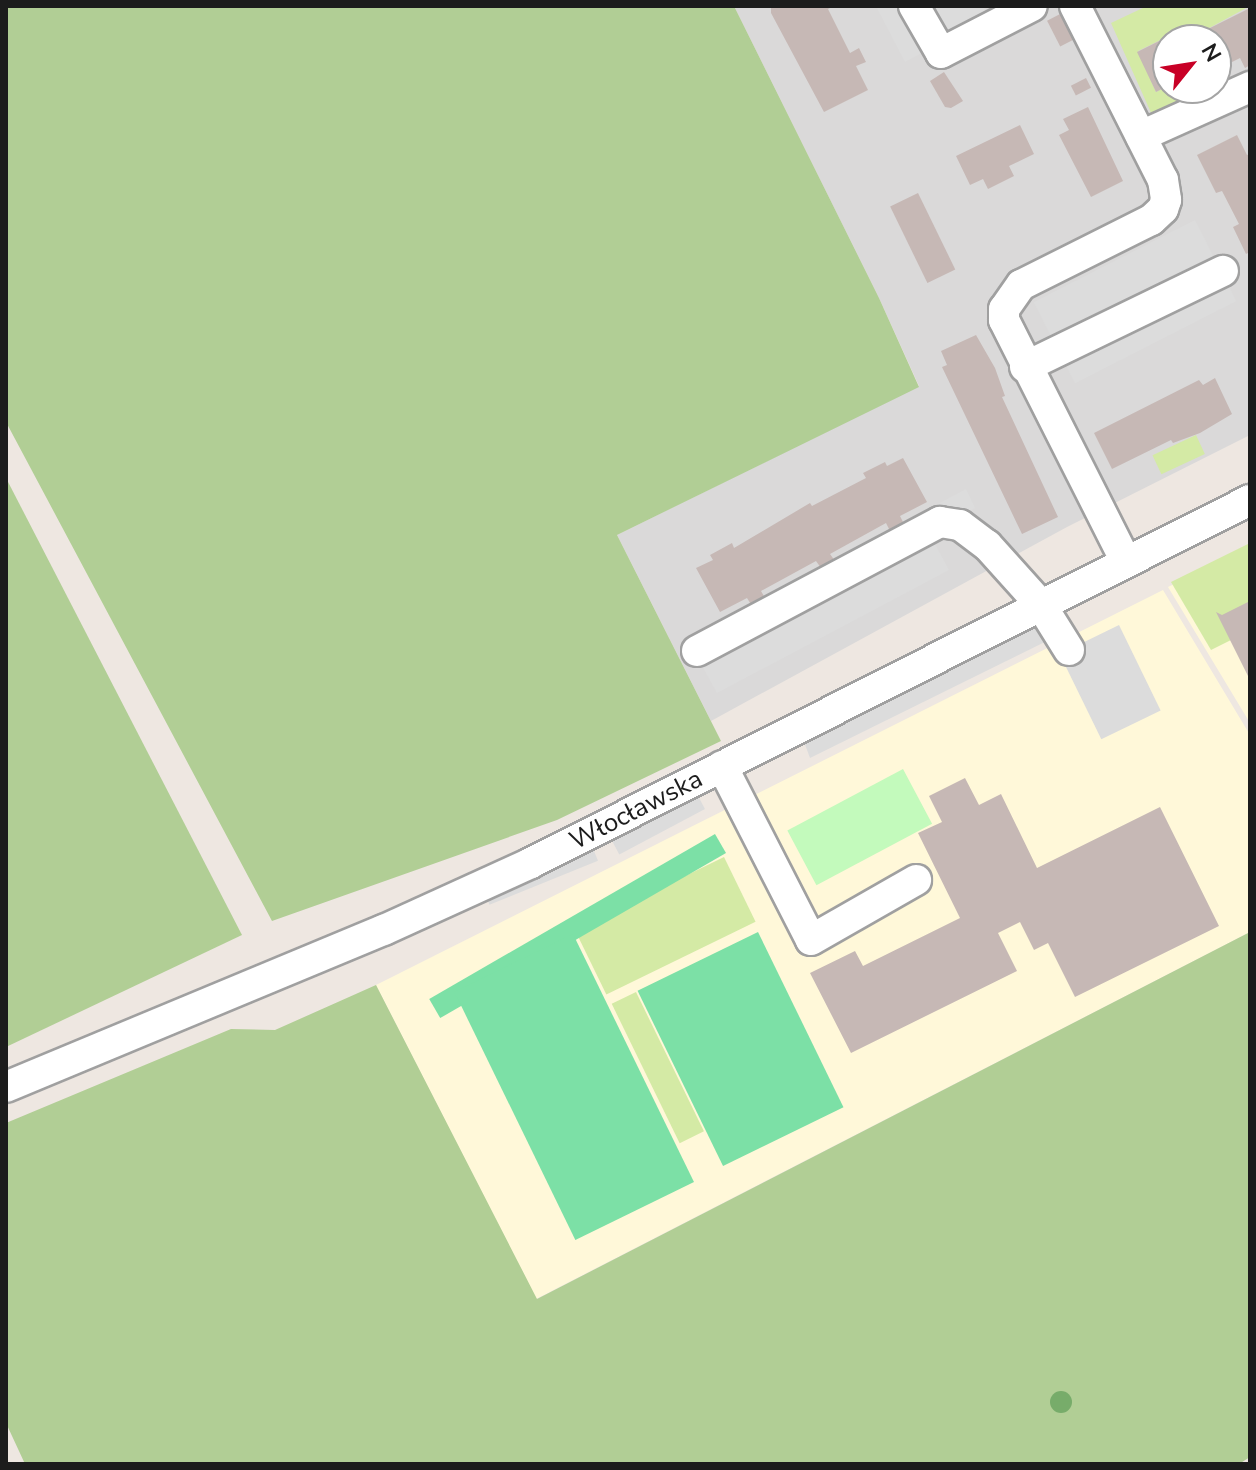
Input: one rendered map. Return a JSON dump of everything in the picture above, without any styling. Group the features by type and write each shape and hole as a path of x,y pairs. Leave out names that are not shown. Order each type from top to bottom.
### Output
{"street":[{"path":"914,6 941,53 1013,10"},
{"path":"1075,6 1163,180 1163,209 1151,220 1021,285 1004,309 1004,320 1025,367 1126,562"},
{"path":"1141,136 1250,87"},
{"path":"1025,367 1223,271"},
{"name":"Włocławska","path":"6,1087 384,930 531,863 1250,500"},
{"path":"697,651 940,522 960,525 987,545 1041,605 1069,650"},
{"path":"722,766 811,940 916,880"}],"shaded area":[{"path":"734,6 1250,6 1250,435 1067,527 711,721 617,535 919,386 879,298"},
{"path":"876,6 983,6 989,17 905,62"},
{"path":"1195,220 1236,301 1075,383 1034,302"},
{"path":"966,489 975,508 929,533 949,570 717,693 687,638"},
{"path":"1250,547 1250,723 1168,587"},
{"path":"1163,590 1250,735 1250,932 536,1299 376,985"},
{"path":"1028,622 1055,637 810,758 803,739"},
{"path":"1119,625 1161,710 1101,739 1060,654"},
{"path":"697,794 705,809 619,855 611,840"},
{"path":"592,846 598,861 490,905 484,890"}],"green space":[{"path":"6,6 734,6 879,298 919,387 617,535 721,741 557,820 272,921 6,422"},
{"path":"1147,6 1250,6 1217,24 1152,24 1152,44 1138,51 1152,83 1152,104 1172,104 1152,115 1111,23"},
{"path":"1196,435 1205,454 1161,474 1152,455"},
{"path":"6,478 242,935 6,1047"},
{"path":"1250,543 1250,601 1231,640 1211,650 1171,582"},
{"path":"903,769 932,824 816,885 787,831"},
{"path":"715,834 726,853 440,1018 429,999"},
{"path":"724,857 756,922 606,994 575,930"},
{"path":"758,932 843,1107 723,1166 638,991"},
{"path":"1250,932 1250,1457 1239,1464 25,1464 6,1423 6,1123 231,1029 275,1030 376,985 537,1299"},
{"path":"573,934 694,1182 575,1240 454,992"},
{"path":"636,992 704,1131 680,1143 612,1004"}],"building":[{"path":"771,6 834,6 828,9 850,53 859,48 866,62 856,66 868,90 824,112 771,13"},
{"path":"1250,8 1250,65 1245,68 1240,58 1232,62 1232,24 1218,24"},
{"path":"1064,12 1077,38 1060,46 1047,21"},
{"path":"1152,44 1152,84 1137,52"},
{"path":"944,72 963,101 951,108 945,107 930,81"},
{"path":"1086,78 1091,88 1076,96 1071,86"},
{"path":"1088,107 1123,181 1091,197 1059,135 1069,130 1063,119"},
{"path":"1020,125 1034,154 1009,166 1014,176 988,189 983,179 970,185 956,156"},
{"path":"1237,135 1247,155 1250,154 1250,252 1246,254 1233,227 1239,224 1222,191 1216,193 1197,155"},
{"path":"918,193 955,269 927,283 890,207"},
{"path":"976,335 995,368 1005,396 1002,397 1058,517 1022,534 942,367 947,365 941,351"},
{"path":"1215,378 1232,414 1200,433 1173,443 1171,440 1112,469 1094,433 1199,380 1203,385"},
{"path":"903,458 927,502 900,516 904,524 890,531 886,523 830,554 835,561 821,568 816,561 761,591 765,598 752,606 747,598 720,612 696,568 713,560 710,555 732,543 734,548 810,503 812,506 866,478 863,473 885,462 887,466"},
{"path":"1250,601 1250,680 1216,612 1222,615"},
{"path":"965,778 979,805 1001,794 1037,868 1160,807 1219,926 1075,997 1048,943 1034,950 1020,922 998,933 1017,971 851,1053 810,973 855,951 863,966 960,918 918,833 942,822 929,796"}]}
